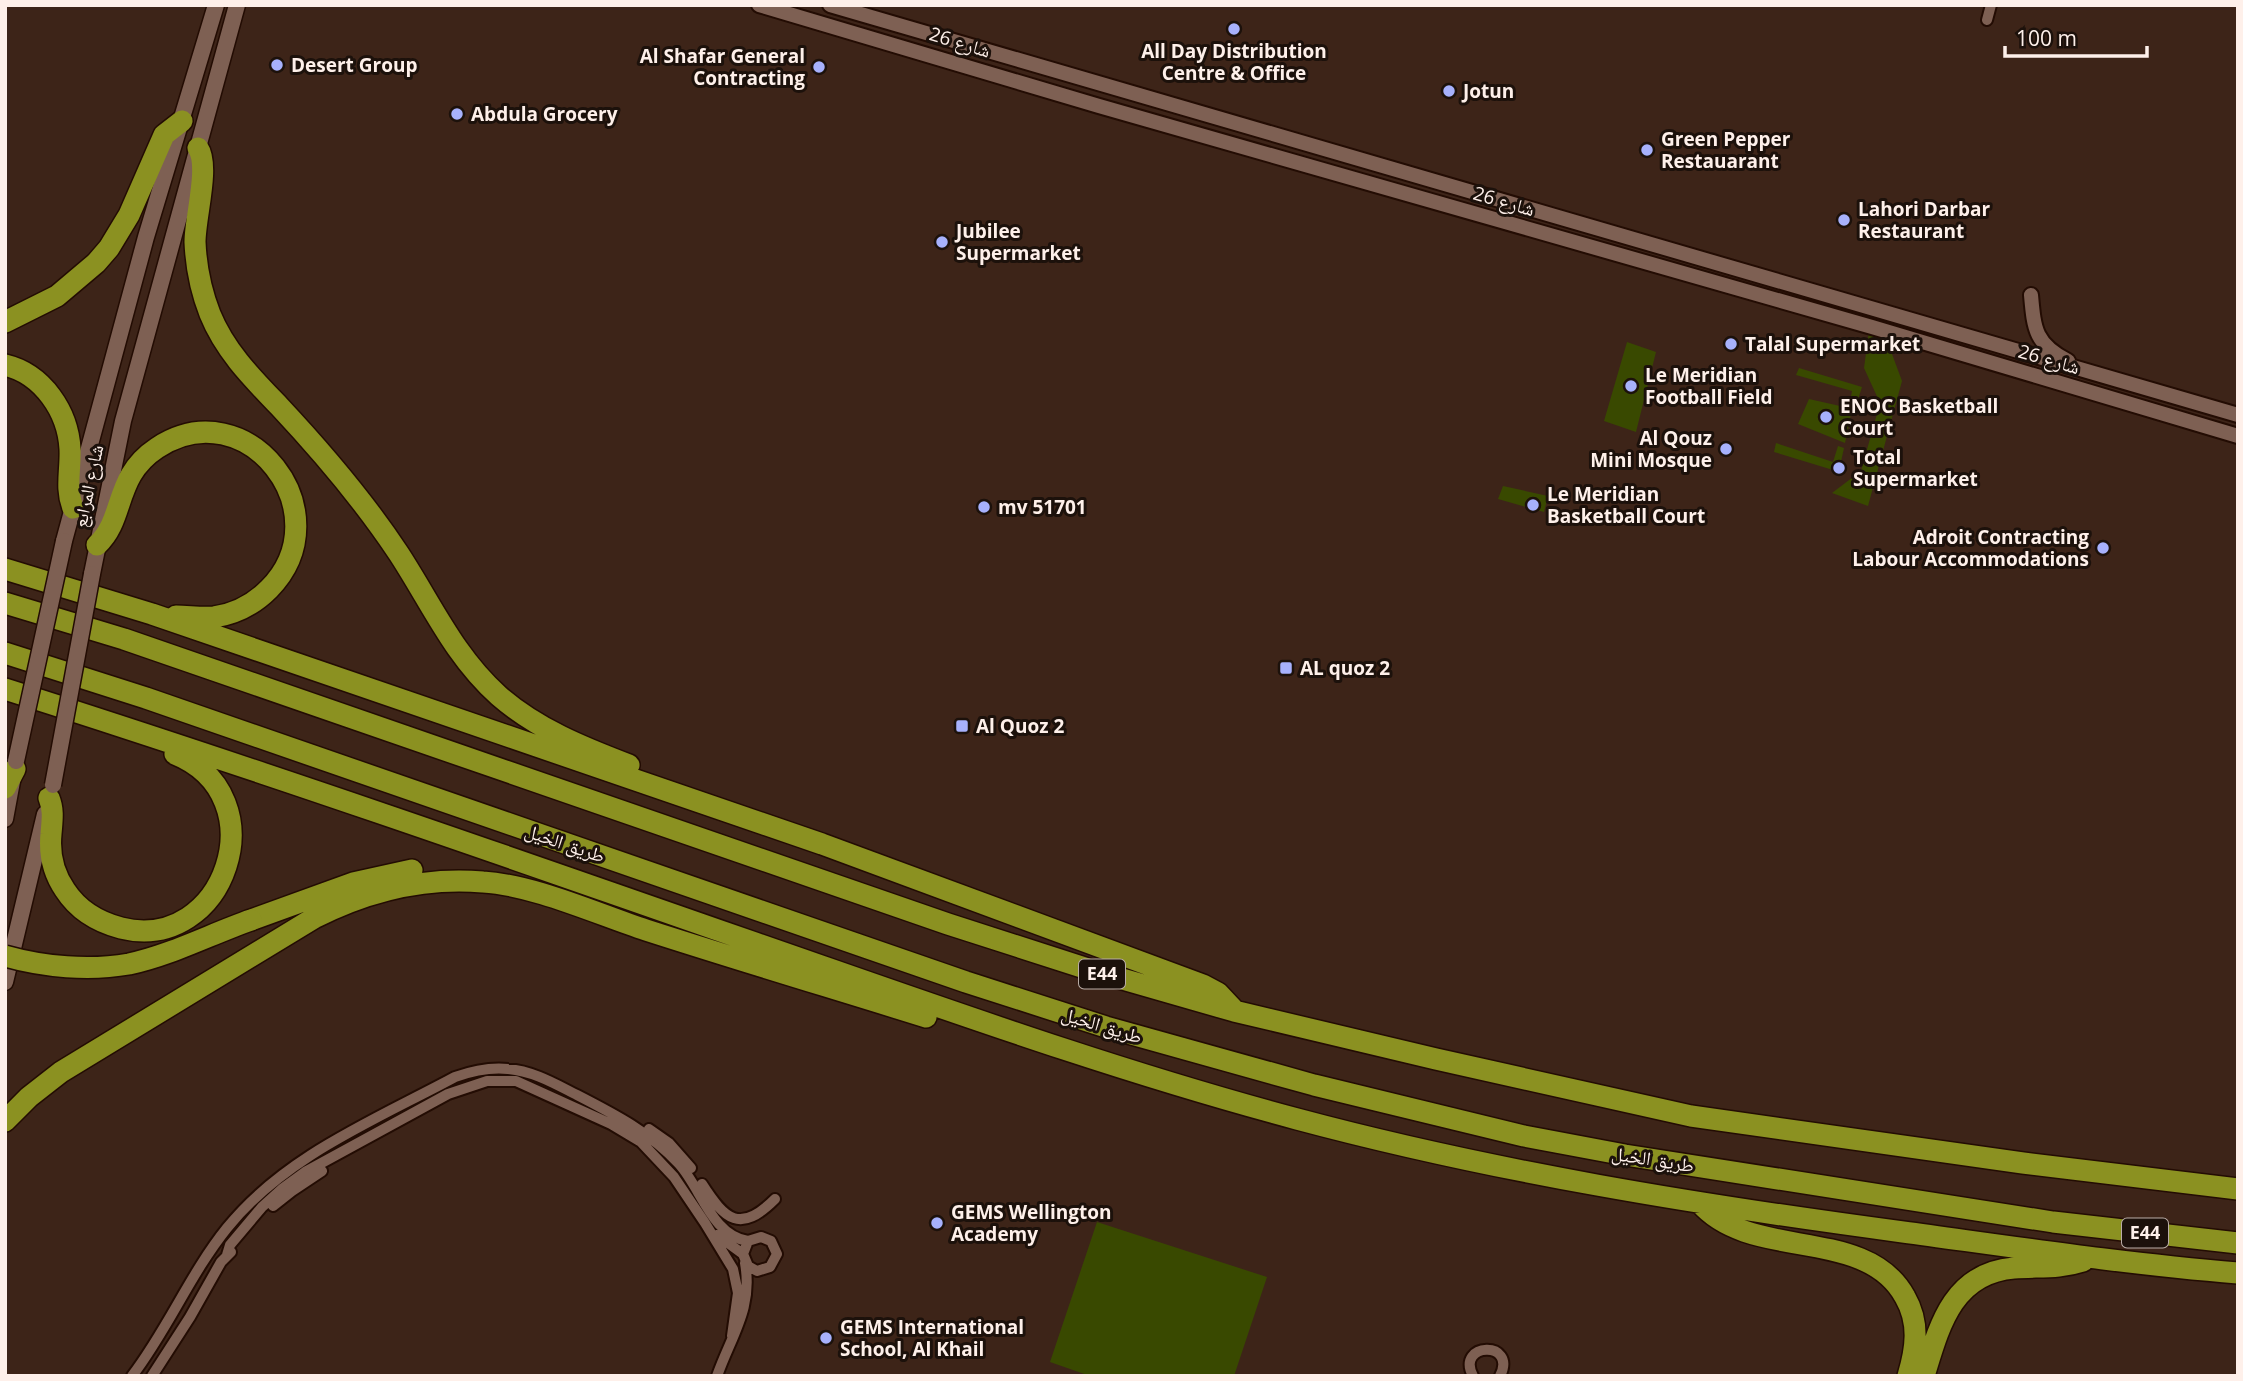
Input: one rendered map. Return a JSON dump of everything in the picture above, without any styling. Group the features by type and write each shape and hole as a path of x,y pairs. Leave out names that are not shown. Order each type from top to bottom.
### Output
{"highway":[{"path":"5,322 42,305 67,288 109,248 140,192 164,135 182,121"},
{"path":"198,148 204,164 195,225 197,260 203,295 219,333 242,367 316,445 362,502 400,556 461,655 499,695 545,729 706,797 727,813"},
{"path":"5,307 67,288"},
{"path":"5,365 29,375 43,387 63,418 68,435 68,490 73,508"},
{"path":"97,545 108,531 125,482 133,470 156,448 169,441 214,432 233,437 267,457 280,473 296,511 296,530 290,558 275,583 247,607 230,613 212,617 152,614"},
{"path":"5,569 152,614 822,844 1203,985 1218,993 1234,1011"},
{"name":"E44","path":"5,603 124,639 948,924 1091,970 1234,1011 1691,1116 2023,1163 2238,1189"},
{"name":"طريق الخيل","path":"5,653 146,698 989,990 1106,1027 1314,1085 1524,1136 1625,1155 2053,1222 2238,1243"},
{"path":"5,690 138,732 1002,1028 1235,1102 1348,1133 1462,1159 1700,1203 2233,1274"},
{"path":"51,791 52,863 64,890 84,911 110,925 129,930 148,930 167,926 197,911 215,891 228,867 231,839 228,812 217,786 198,766 186,758 149,743 138,732"},
{"path":"5,956 48,965 84,968 120,965 166,952 330,890 377,876 422,870 433,872 447,880"},
{"path":"5,1121 29,1097 61,1072 314,918 343,904 376,893 418,883 447,880 482,881 517,887 649,931 964,1028 983,1032 1002,1028"},
{"path":"1700,1203 1711,1215 1732,1227 1858,1258 1884,1272 1904,1294 1912,1314 1916,1345 1908,1376"},
{"path":"1924,1376 1945,1314 1956,1298 1972,1283 2000,1270 2016,1267 2058,1267 2093,1257"}],"main road":[{"name":"شارع المرابع","path":"5,982 51,791 123,421 237,7"},
{"name":"شارع المرابع","path":"5,819 12,773 64,541 146,237 213,10"}],"street":[{"name":"شارع 26","path":"759,5 1294,162 1872,327 2238,436"},
{"name":"شارع 26","path":"830,5 2238,415"},
{"path":"1987,20 1991,5"},
{"path":"1294,162 1296,150 1305,143"},
{"path":"2031,295 2033,321 2041,341 2057,356 2091,373"},
{"path":"1987,363 2012,351"},
{"path":"132,1376 212,1248 261,1192 302,1160 455,1077 491,1068 528,1072 634,1126 655,1141 680,1165 720,1226 733,1236 748,1241 756,1237 766,1238 774,1245 777,1254 774,1264 766,1270 752,1269 744,1258 705,1223"},
{"path":"152,1376 226,1255 268,1211 304,1182 442,1104 499,1086 525,1090 646,1149 674,1177 727,1258 736,1280 737,1306 732,1336"},
{"path":"634,1126 640,1125 649,1129 669,1143 694,1171 716,1205 728,1216 752,1218 765,1210 775,1199"},
{"path":"718,1376 746,1303 748,1286 744,1258 748,1241"},
{"path":"1473,1376 1470,1367 1472,1358 1485,1349 1493,1350 1502,1359 1500,1376"}],"green space":[{"path":"1869,331 1892,354 1902,381 1868,506 1832,493 1861,471 1880,403 1864,368"},
{"name":"Le Meridian Football Field","path":"1627,342 1656,352 1636,432 1604,421"},
{"name":"ENOC Basketball Court","path":"1799,368 1862,387 1855,409 1852,409 1845,443 1798,424 1809,399 1849,408 1852,391 1796,375"},
{"path":"1776,443 1833,462 1838,446 1844,448 1840,466 1833,470 1774,452"},
{"name":"Le Meridian Basketball Court","path":"1503,486 1548,496 1544,512 1498,499"},
{"path":"1097,1222 1267,1277 1234,1376 1090,1376 1050,1362"}],"place":[{"name":"All Day Distribution Centre & Office","path":"1234,29"},
{"name":"Desert Group","path":"277,65"},
{"name":"Al Shafar General Contracting","path":"819,67"},
{"name":"Jotun","path":"1449,91"},
{"name":"Abdula Grocery","path":"457,114"},
{"name":"Green Pepper Restauarant","path":"1647,150"},
{"name":"Lahori Darbar Restaurant","path":"1844,220"},
{"name":"Jubilee Supermarket","path":"942,242"},
{"name":"Talal Supermarket","path":"1731,344"},
{"name":"Le Meridian Football Field","path":"1631,386"},
{"name":"ENOC Basketball Court","path":"1826,417"},
{"name":"Al Qouz Mini Mosque","path":"1726,449"},
{"name":"Total Supermarket","path":"1839,468"},
{"name":"Le Meridian Basketball Court","path":"1533,505"},
{"name":"mv 51701","path":"984,507"},
{"name":"Adroit Contracting Labour Accommodations","path":"2103,548"},
{"name":"AL quoz 2","path":"1286,668"},
{"name":"Al Quoz 2","path":"962,726"},
{"name":"GEMS Wellington Academy","path":"937,1223"},
{"name":"GEMS International School, Al Khail","path":"826,1338"}]}
